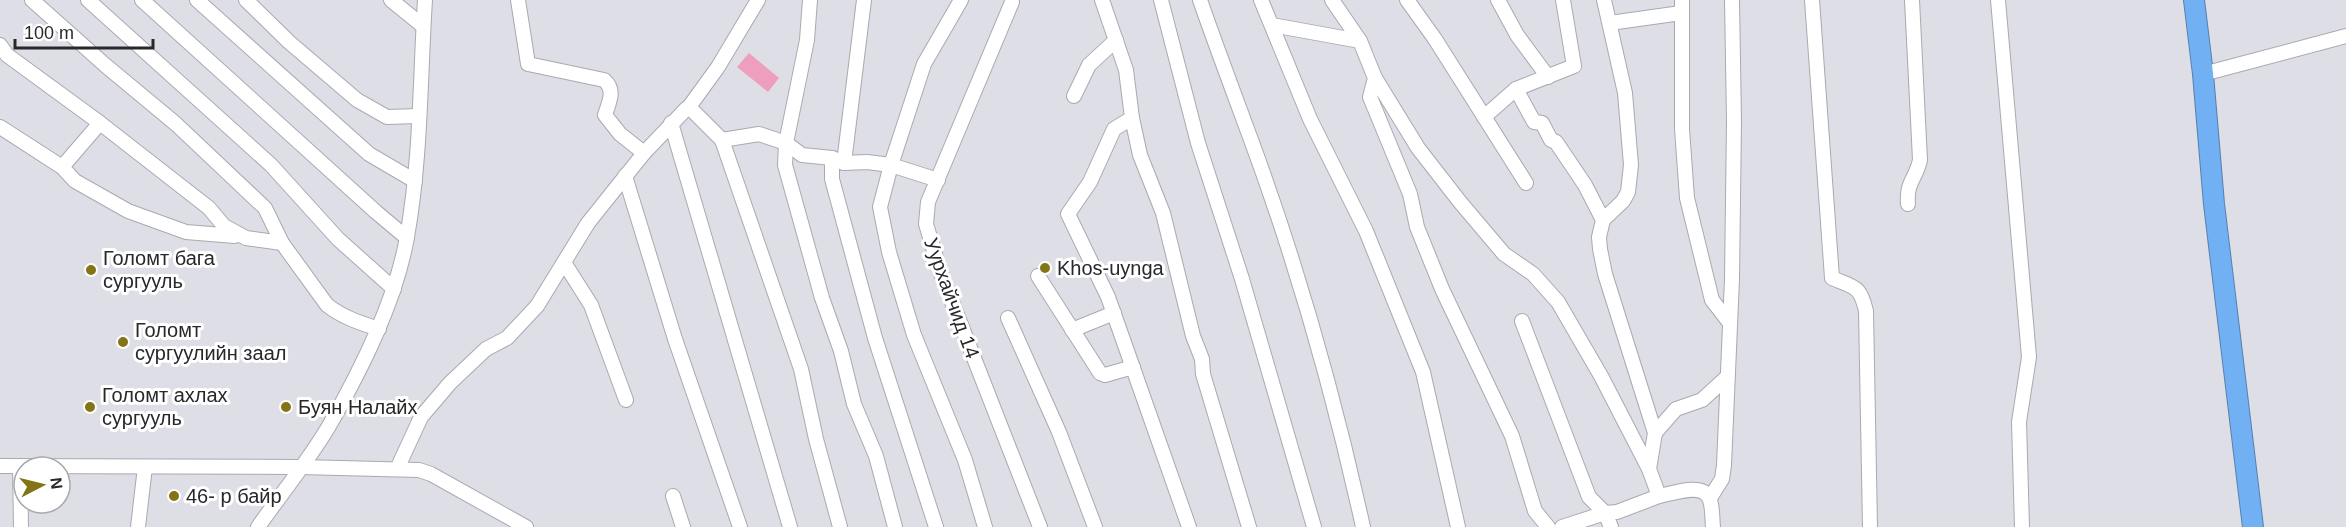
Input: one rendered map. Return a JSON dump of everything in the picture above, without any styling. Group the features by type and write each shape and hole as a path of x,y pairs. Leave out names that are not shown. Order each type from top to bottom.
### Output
{"highway":[{"path":"2194,0 2214,204 2253,527"}],"street":[{"path":"32,0 176,124 265,208 282,243 327,305 347,318 379,329"},
{"path":"88,0 271,165 338,239 394,289"},
{"path":"142,0 407,238"},
{"path":"197,0 369,154 415,181"},
{"path":"246,0 289,42 357,100 387,117 418,116"},
{"path":"391,0 423,26"},
{"path":"258,527 328,427 379,329 394,289 407,238 415,181 425,0"},
{"path":"518,0 528,64 604,80 610,85 612,93 605,115 620,134 644,153"},
{"path":"810,0 803,64 786,143 785,165 809,255 841,351 854,404 876,456 895,527"},
{"path":"864,0 838,160 832,179 875,338 936,527"},
{"path":"961,0 924,64 891,165 880,207 889,252 914,336 965,460 985,527"},
{"path":"1102,0 1126,70 1132,118 1140,155 1163,213 1193,336 1202,359 1203,374 1249,527"},
{"path":"1161,0 1198,143 1242,279 1314,527"},
{"path":"1200,0 1223,69 1250,137 1321,355 1345,443 1363,527"},
{"path":"1261,0 1311,119 1366,231 1423,372 1458,527"},
{"path":"1332,0 1360,41 1376,78 1418,148 1504,254 1533,274 1558,302 1601,376 1649,469 1659,496"},
{"path":"1407,0 1435,39 1526,183"},
{"path":"1498,0 1517,35 1548,76"},
{"path":"1484,117 1516,89 1574,66 1563,0"},
{"path":"1604,0 1625,93 1631,165 1628,192 1623,201 1603,219 1599,237 1600,249 1605,274 1654,433 1649,469"},
{"path":"1713,527 1710,498 1722,479 1732,279 1734,121 1732,0"},
{"path":"1812,0 1832,278 1862,293 1866,311 1870,527"},
{"path":"1908,204 1910,179 1918,172 1920,160 1912,0"},
{"path":"1998,0 2029,357 2019,422 2022,527"},
{"name":"Уурхайчид 14","path":"1011,1 928,202 926,224 940,271 1040,527"},
{"path":"397,469 421,417 450,383 486,349 507,338 537,306 588,223 644,153 688,107 718,67 753,2"},
{"path":"1610,23 1682,7 1684,70 1682,129 1686,198 1712,300 1729,322"},
{"path":"1272,25 1360,41"},
{"path":"2203,74 2346,36"},
{"path":"1074,96 1089,65 1116,40"},
{"path":"0,45 7,55 100,123 208,208 224,226 246,238"},
{"path":"1376,78 1370,97 1410,194 1417,227 1442,289 1512,436 1535,511 1548,527"},
{"path":"1516,89 1534,122 1542,123 1551,140 1556,142 1585,185 1603,219"},
{"path":"688,107 722,140 784,314 801,369 816,439 840,527"},
{"path":"1132,118 1114,129 1090,182 1068,214 1114,314 1189,527"},
{"path":"62,167 100,123"},
{"path":"671,123 790,527"},
{"path":"0,128 62,167 75,181 128,211 186,232 217,233 282,243"},
{"path":"722,140 759,134 786,143 802,155 891,165 938,180"},
{"path":"625,176 675,339 740,527"},
{"path":"564,264 591,306 626,400"},
{"path":"1038,276 1100,373 1105,375 1133,367"},
{"path":"1072,330 1114,314"},
{"path":"1008,318 1059,432 1095,527"},
{"path":"1522,321 1589,497 1605,513 1611,527"},
{"path":"1654,433 1676,410 1702,400 1726,378"},
{"path":"72,466 419,470 431,474 526,527"},
{"path":"138,527 145,467"},
{"path":"1562,527 1605,513 1617,512 1659,496 1693,490 1705,493 1710,498"},
{"path":"673,496 683,527"}],"shaded area":[{"path":"749,53 779,78 768,92 737,67"}],"place":[{"name":"Khos-uynga","path":"1045,268"},
{"name":"Голомт бага сургууль","path":"91,270"},
{"name":"Голомт сургуулийн заал","path":"123,342"},
{"name":"Голомт ахлах сургууль","path":"90,407"},
{"name":"Буян Налайх","path":"286,407"},
{"name":"46- р байр","path":"174,496"}]}
